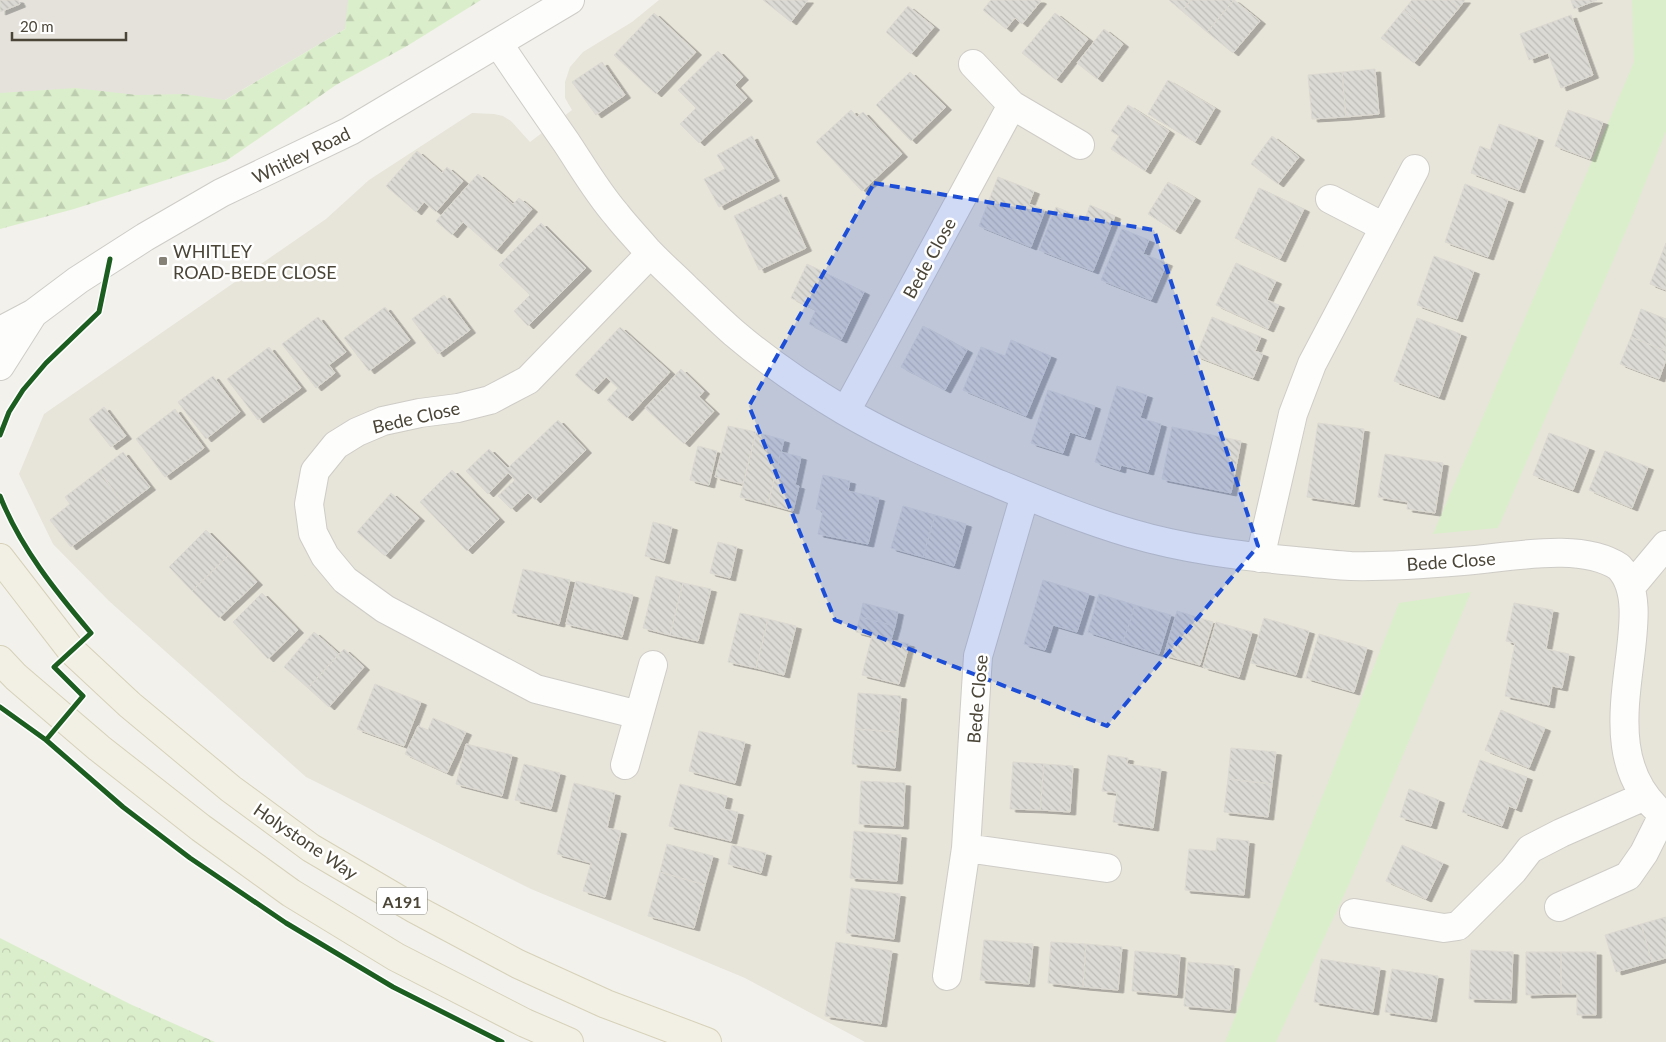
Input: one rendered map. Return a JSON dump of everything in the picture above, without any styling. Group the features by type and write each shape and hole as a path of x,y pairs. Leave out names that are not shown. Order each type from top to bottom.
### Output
{"main road":[{"name":"Holystone Way","path":"0,558 71,650 130,705 231,790 311,848 415,909 518,964 606,1004 707,1042"},
{"path":"5,669 99,748 200,828 291,893 396,957 525,1023 569,1042"}],"street":[{"name":"Whitley Road","path":"0,331 34,313 78,280 145,237 221,193 350,131 570,0"},
{"name":"Bede Close","path":"498,43 614,213 650,254 734,333 787,374 846,411 925,452 1074,514 1131,534 1191,548 1260,558 1348,566 1404,565 1575,552 1600,558 1620,567 1635,582 1646,613 1646,639 1632,711 1630,741 1635,777 1658,809"},
{"path":"973,64 1012,105 1080,145"},
{"name":"Bede Close","path":"846,411 1012,105"},
{"path":"1260,558 1293,414 1312,364 1415,169"},
{"path":"1330,199 1384,227"},
{"name":"Bede Close","path":"639,715 536,689 385,609 345,580 325,556 313,533 309,504 315,471 336,445 357,432 383,421 420,413 458,408 490,400 528,380 650,254"},
{"name":"Whitley Road","path":"0,366 34,313"},
{"name":"Bede Close","path":"947,976 966,848 978,656 1025,495"},
{"path":"1635,582 1666,545"},
{"path":"625,765 653,665"},
{"path":"1559,907 1628,876 1644,853 1658,809"},
{"path":"1354,913 1444,928 1458,926 1513,871 1530,849 1561,833 1658,809"},
{"path":"966,848 1107,868"}],"highlighted area":[{"path":"874,183 1154,230 1258,546 1107,726 835,620 749,406"}],"shaded area":[{"path":"0,0 394,0 147,146 0,168"},
{"path":"659,0 1666,0 1666,1042 865,1042 745,978 531,889 306,777 109,601 53,544 19,474 44,414 326,219 369,180 472,113 503,116 511,121 530,142 572,110 565,98 565,82 570,67 583,52 632,22"}],"green space":[{"path":"348,0 481,0 407,46 336,85 226,161 74,209 0,229 0,93 75,88 137,95 184,94 225,100 345,29"},
{"path":"1632,0 1666,0 1666,131 1631,219 1498,528 1433,534 1634,62"},
{"path":"1471,592 1350,882 1276,1042 1225,1042 1399,603"},
{"path":"0,938 130,1004 215,1042 0,1042"}],"building":[{"path":"0,0 18,0 20,4 0,12"},
{"path":"763,0 808,0 791,22"},
{"path":"991,0 1041,1 1022,24 1015,18 1006,29 983,10"},
{"path":"1169,0 1191,0 1182,11"},
{"path":"1191,0 1234,0 1207,32 1182,11"},
{"path":"1234,0 1260,21 1233,53 1207,32"},
{"path":"1412,0 1449,0 1459,8 1436,36 1404,10"},
{"path":"1449,0 1465,0 1459,8"},
{"path":"1571,0 1597,0 1574,9"},
{"path":"908,6 934,27 911,54 886,32"},
{"path":"1404,10 1436,36 1414,63 1381,38"},
{"path":"654,13 696,52 656,94 614,55"},
{"path":"1055,13 1088,39 1056,80 1022,53"},
{"path":"1571,15 1593,75 1561,88 1548,53 1529,60 1520,34"},
{"path":"1104,29 1123,44 1097,79 1077,63"},
{"path":"718,51 743,77 735,85 747,98 699,143 680,124 696,108 678,90"},
{"path":"602,62 625,95 596,115 572,82"},
{"path":"1375,69 1379,114 1346,117 1342,72"},
{"path":"910,72 946,107 911,141 876,105"},
{"path":"1342,72 1346,117 1312,119 1308,75"},
{"path":"1168,80 1215,108 1195,142 1148,114"},
{"path":"1128,105 1169,131 1145,171 1111,149 1119,136 1111,131"},
{"path":"851,110 857,117 863,112 902,154 862,191 816,142"},
{"path":"1568,110 1603,122 1590,159 1555,146"},
{"path":"1499,124 1538,138 1519,190 1471,173 1480,146 1490,150"},
{"path":"752,136 774,178 719,207 704,179 725,169 717,155"},
{"path":"1272,136 1299,157 1278,184 1251,164"},
{"path":"417,151 442,173 447,167 463,181 436,212 424,202 416,212 386,186"},
{"path":"478,174 513,204 519,198 532,209 496,251 463,222 452,235 436,221"},
{"path":"998,177 1034,191 1029,204 1045,210 1031,247 979,226"},
{"path":"1168,182 1195,198 1175,231 1148,214"},
{"path":"1465,184 1508,200 1488,257 1445,242"},
{"path":"1259,188 1304,209 1280,259 1235,238"},
{"path":"781,194 806,248 759,270 734,216"},
{"path":"1090,205 1115,216 1093,271 1039,250 1056,207 1085,219"},
{"path":"541,223 586,268 528,326 514,311 530,295 499,265"},
{"path":"1122,229 1149,240 1143,254 1167,263 1151,300 1101,280"},
{"path":"1666,243 1666,290 1650,284"},
{"path":"1434,256 1474,271 1457,319 1417,305"},
{"path":"1236,263 1276,281 1267,300 1279,305 1268,329 1216,305"},
{"path":"807,264 864,292 841,340 809,324 816,310 791,298"},
{"path":"444,295 470,330 438,354 412,319"},
{"path":"385,307 410,340 369,371 344,338"},
{"path":"1641,309 1666,319 1666,351 1631,337"},
{"path":"318,317 346,352 329,365 335,373 316,388 282,344"},
{"path":"1212,317 1261,337 1255,351 1263,354 1253,378 1196,356"},
{"path":"1417,318 1461,334 1439,397 1394,381"},
{"path":"923,326 967,350 945,390 901,367"},
{"path":"620,327 670,372 627,418 607,400 618,388 606,377 593,391 575,375"},
{"path":"1631,337 1666,351 1666,360 1659,379 1620,364"},
{"path":"1011,340 1051,356 1026,416 963,390 981,347 1005,356"},
{"path":"269,347 301,388 258,420 227,379"},
{"path":"681,369 704,391 699,397 714,411 684,444 645,408"},
{"path":"213,376 240,412 206,439 178,402"},
{"path":"1117,386 1147,395 1140,418 1161,424 1148,472 1121,465 1120,470 1095,462"},
{"path":"1048,390 1095,406 1085,437 1070,432 1063,453 1031,443"},
{"path":"104,407 126,436 111,447 89,419"},
{"path":"175,409 204,448 165,477 136,439"},
{"path":"558,420 586,450 535,500 528,493 511,509 498,496 515,480 508,473 488,494 466,471 489,449 508,468"},
{"path":"1318,423 1364,429 1354,504 1307,497"},
{"path":"728,426 756,432 743,484 715,477"},
{"path":"1172,427 1241,441 1231,493 1162,479"},
{"path":"756,432 784,440 768,504 740,497"},
{"path":"1549,433 1589,448 1573,490 1533,475"},
{"path":"698,446 717,451 709,485 690,480"},
{"path":"1605,451 1648,467 1632,508 1589,490"},
{"path":"123,452 150,487 125,506 99,471"},
{"path":"781,452 801,457 795,485 799,486 793,511 768,504"},
{"path":"1385,454 1443,463 1435,513 1407,509 1408,502 1378,497"},
{"path":"452,470 499,519 467,551 420,502"},
{"path":"99,471 125,506 71,547 50,520 70,504 65,497"},
{"path":"823,475 850,481 848,491 879,498 868,544 818,534 823,511 816,509"},
{"path":"391,493 419,518 385,556 357,532"},
{"path":"903,506 935,515 923,557 891,548"},
{"path":"935,515 966,524 954,566 923,557"},
{"path":"653,522 672,527 664,561 645,556"},
{"path":"206,530 230,554 192,591 169,567"},
{"path":"718,542 737,547 730,578 710,573"},
{"path":"230,554 257,582 219,618 192,591"},
{"path":"523,569 570,580 559,624 512,613"},
{"path":"656,576 683,583 670,635 643,628"},
{"path":"1043,580 1089,594 1077,632 1053,625 1045,650 1024,644"},
{"path":"576,581 633,595 622,637 566,624"},
{"path":"683,583 711,589 698,641 670,635"},
{"path":"262,593 298,630 268,659 233,622"},
{"path":"1099,594 1135,605 1123,643 1088,632"},
{"path":"863,603 898,612 895,626 860,617"},
{"path":"1514,603 1553,610 1546,649 1569,654 1562,688 1552,686 1549,705 1505,696 1515,643 1506,641"},
{"path":"1135,605 1171,615 1159,654 1123,643"},
{"path":"1177,611 1213,622 1200,665 1164,655"},
{"path":"740,613 768,619 756,668 728,662"},
{"path":"860,617 895,626 891,640 909,644 899,684 862,675 872,636 856,632"},
{"path":"1264,618 1309,631 1296,675 1251,663"},
{"path":"768,619 796,626 784,675 756,668"},
{"path":"1216,622 1252,632 1239,677 1203,667"},
{"path":"314,632 339,654 308,688 284,667"},
{"path":"1319,634 1367,648 1354,692 1306,678"},
{"path":"344,649 364,667 329,707 308,688"},
{"path":"375,684 421,702 404,746 357,729"},
{"path":"858,693 901,696 898,732 855,729"},
{"path":"1501,710 1545,728 1529,768 1485,750"},
{"path":"433,718 466,732 447,773 405,754 418,726 428,730"},
{"path":"855,729 898,732 895,768 852,764"},
{"path":"699,731 745,742 735,783 689,771"},
{"path":"466,744 512,755 502,796 456,784"},
{"path":"1231,748 1276,752 1272,784 1228,779"},
{"path":"1108,755 1128,758 1127,764 1161,769 1153,828 1113,822 1117,793 1102,791"},
{"path":"1480,760 1527,777 1516,809 1509,806 1502,826 1462,812"},
{"path":"1013,762 1044,764 1040,810 1010,809"},
{"path":"524,764 560,773 551,809 515,800"},
{"path":"1044,764 1073,766 1070,812 1040,810"},
{"path":"1228,779 1272,784 1268,817 1224,812"},
{"path":"861,781 905,783 903,826 859,824"},
{"path":"574,783 615,793 607,828 621,831 605,897 583,891 591,863 557,854"},
{"path":"680,784 727,796 724,809 738,812 731,841 669,826"},
{"path":"1409,789 1439,800 1431,826 1400,817"},
{"path":"854,831 901,835 897,881 850,878"},
{"path":"1217,838 1249,841 1244,895 1185,890 1189,849 1216,851"},
{"path":"667,844 713,856 705,885 660,872"},
{"path":"732,845 766,853 761,873 728,864"},
{"path":"1402,845 1443,863 1426,899 1386,881"},
{"path":"660,872 705,885 694,928 648,916"},
{"path":"851,888 900,894 894,939 846,933"},
{"path":"1666,917 1666,958 1652,962 1641,924"},
{"path":"1641,924 1652,962 1616,972 1605,935"},
{"path":"984,940 1033,944 1029,984 980,980"},
{"path":"836,942 892,951 881,1024 825,1016"},
{"path":"1051,942 1086,944 1083,987 1048,983"},
{"path":"1086,944 1122,947 1118,990 1083,987"},
{"path":"1471,950 1513,952 1511,1000 1469,999"},
{"path":"1135,951 1180,955 1177,995 1132,991"},
{"path":"1526,952 1561,952 1561,994 1526,995"},
{"path":"1561,952 1596,952 1596,1015 1577,1015 1577,994 1561,994"},
{"path":"1321,959 1380,968 1373,1012 1314,1002"},
{"path":"1188,962 1234,966 1230,1010 1184,1006"},
{"path":"1392,969 1438,976 1431,1019 1385,1012"}],"cycle path":[{"path":"0,435 9,412 23,390 46,363 99,312 110,259"},
{"path":"0,496 28,551 52,585 91,633 54,667 83,696 46,740"},
{"path":"0,707 46,740 123,807 190,858 286,923 393,987 502,1042"}],"place":[{"name":"WHITLEY ROAD-BEDE CLOSE","path":"163,261"}]}
